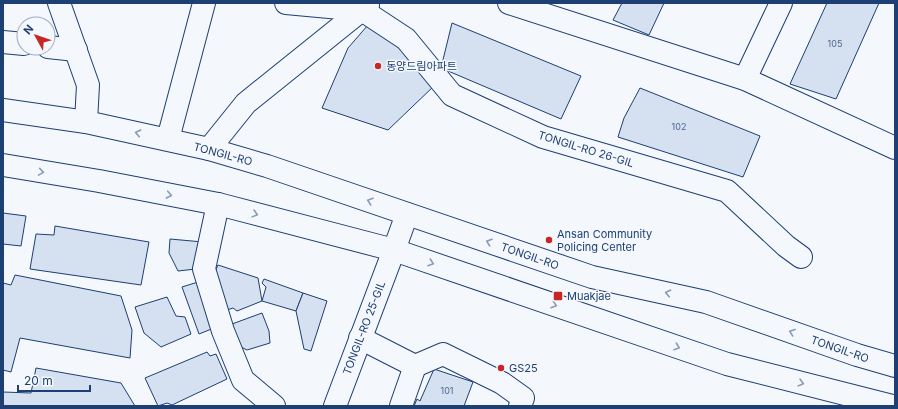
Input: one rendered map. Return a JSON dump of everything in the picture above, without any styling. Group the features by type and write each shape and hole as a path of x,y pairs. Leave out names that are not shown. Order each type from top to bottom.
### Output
{"street":[{"path":"59,3 88,85 86,122"},
{"path":"168,139 204,3"},
{"path":"286,3 367,7"},
{"path":"509,3 548,9 745,79 895,148"},
{"path":"745,79 781,3"},
{"path":"209,149 246,103 367,7"},
{"name":"TONGIL-RO 26-GIL","path":"367,7 406,39 452,94 543,137 727,191 786,246 801,257"},
{"path":"3,42 16,43"},
{"path":"56,48 76,50"},
{"name":"TONGIL-RO","path":"3,110 86,122 209,149 267,166 592,277 706,302 857,355 895,366"},
{"path":"3,165 99,181 218,204 394,250 727,364 892,406"},
{"path":"218,204 204,269 224,331 243,380 274,406"},
{"name":"TONGIL-RO 25-GIL","path":"335,406 407,214"},
{"path":"360,338 415,366"},
{"path":"401,406 415,366 443,354 502,384 522,398 520,406"}],"building":[{"path":"622,3 664,3 649,35 613,20"},
{"path":"827,3 879,3 836,99 790,84"},
{"path":"452,23 581,76 561,119 441,68"},
{"name":"동양드림아파트","path":"368,25 392,41 435,85 388,130 322,108 348,48"},
{"path":"640,88 760,136 743,177 618,137 624,118"},
{"path":"3,213 26,216 21,246 3,244"},
{"path":"55,226 149,242 141,285 30,269 36,234 54,235"},
{"path":"170,239 203,242 196,269 178,271 169,253"},
{"path":"218,265 258,278 262,301 237,311 233,308 227,310 214,274"},
{"path":"15,275 121,296 132,330 130,358 20,338 11,372 3,370 3,283 11,285"},
{"path":"264,279 303,293 296,311 262,301 266,287 262,283"},
{"path":"198,282 214,328 199,334 182,287"},
{"path":"303,293 327,301 311,351 304,349 296,311"},
{"path":"167,297 176,316 185,317 191,334 161,347 144,333 135,307"},
{"path":"262,313 269,331 270,343 247,350 239,346 232,324"},
{"path":"207,352 210,356 216,354 227,379 172,405 167,403 158,406 145,378"},
{"path":"36,368 121,383 135,406 3,406 3,392 31,393"},
{"path":"434,369 473,382 464,406 414,406 417,399 420,401"}],"place":[{"name":"동양드림아파트","path":"378,66"},
{"name":"Ansan Community Policing Center","path":"549,240"},
{"name":"Muakjae","path":"558,296"},
{"name":"GS25","path":"501,368"}]}
